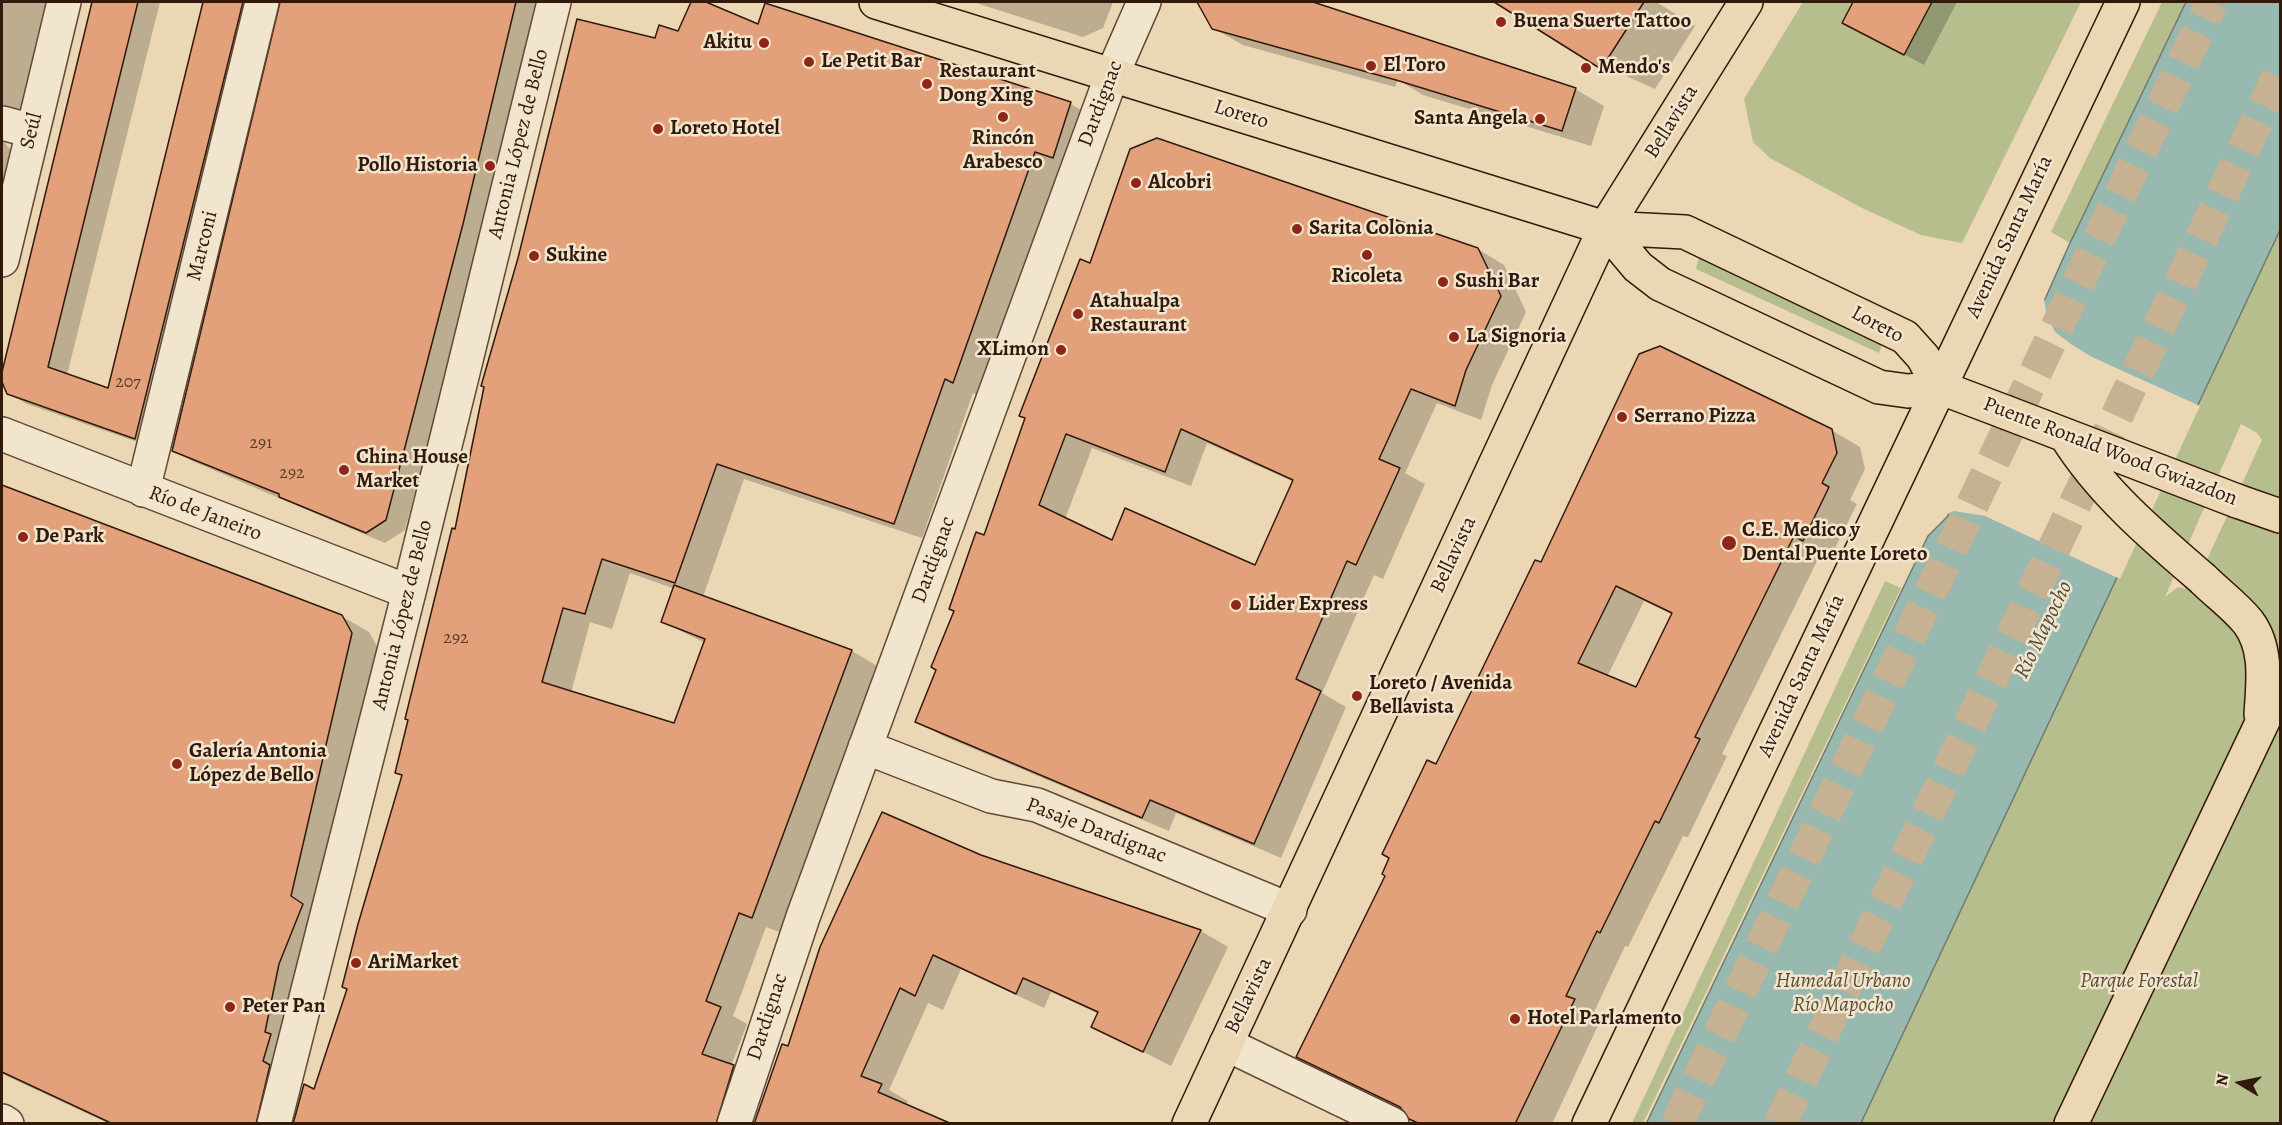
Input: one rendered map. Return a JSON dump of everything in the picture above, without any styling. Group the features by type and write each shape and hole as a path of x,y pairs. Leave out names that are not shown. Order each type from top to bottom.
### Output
{"main road":[{"name":"Loreto","path":"876,2 1605,228 1685,232 1905,337 1923,357 1939,387"},
{"name":"Bellavista","path":"1189,1124 1605,228 1746,2"},
{"name":"Avenida Santa María","path":"1589,1124 2123,2"},
{"path":"1605,228 1638,267 1671,289 1879,387 1908,392 1939,387"},
{"name":"Puente Ronald Wood Gwiazdon","path":"1939,387 2280,516"},
{"path":"2066,436 2085,466 2106,491 2248,622 2259,646 2264,670 2260,730"},
{"path":"2072,1124 2280,685"}],"street":[{"name":"Seúl","path":"2,260 17,127 64,2"},
{"name":"Marconi","path":"143,490 262,2"},
{"name":"Antonia López de Bello","path":"274,1124 409,592 554,2"},
{"name":"Dardignac","path":"734,1124 776,993 865,747 1112,75 1144,2"},
{"name":"Río de Janeiro","path":"2,434 409,592"},
{"name":"Pasaje Dardignac","path":"865,747 991,796 1037,805 1290,910"},
{"path":"1226,1044 1392,1124"},
{"path":"2,1121 7,1124"}],"green space":[{"path":"1803,2 2081,2 1962,243 1921,235 1862,208 1770,158 1753,142 1744,99"},
{"name":"Humedal Urbano Río Mapocho","path":"2162,2 2280,2 2280,1123 1646,1124 1928,536 1947,517 1954,503 2070,243 2051,232","holes":["2241,424 2257,433 2262,440 2193,590 2178,587 2165,597"]},
{"path":"1699,256 1883,341 1879,353 1696,269"},
{"path":"1885,581 1901,588 1643,1123 1632,1123"}],"water":[{"name":"Humedal Urbano Río Mapocho","path":"2186,2 2280,2 2280,230 1861,1123 1646,1124 1928,536 1947,517 1954,503 2070,243"}],"pier":[{"path":"2044,298 2046,312 2055,332 2071,344 2092,357 2200,406 2120,579 1985,516 1954,511 1945,515"}],"building":[{"path":"92,2 138,2 48,367 108,388 203,2 243,2 135,439 7,394 2,382 2,372"},
{"path":"280,2 516,2 463,224 386,520 366,533 279,497 279,494 172,451"},
{"path":"691,2 706,2 758,24 765,3 1071,102 1053,158 1035,152 953,383 945,379 894,524 717,464 675,583 602,559 585,614 563,608 542,682 674,723 705,639 661,622 674,585 852,650 752,918 739,913 706,1001 721,1007 702,1054 734,1065 716,1124 293,1124 304,1084 314,1089 347,989 342,987 358,924 402,775 395,773 408,720 405,719 452,528 455,529 484,387 481,386 518,258 577,19 655,38 659,25 678,31"},
{"path":"1197,2 1313,2 1576,88 1562,131 1396,80 1212,29"},
{"path":"1494,2 1644,2 1601,69"},
{"path":"1853,2 1932,2 1904,55 1842,23"},
{"path":"1157,138 1478,248 1501,296 1466,370 1455,406 1411,389 1379,459 1400,468 1356,565 1347,561 1296,679 1321,691 1254,844 1150,800 1142,818 915,722 936,670 931,667 954,611 949,609 976,532 984,535 1025,418 1019,416 1080,259 1090,263 1130,149","holes":["1181,429 1293,480 1255,565 1125,508 1112,540 1039,505 1066,434 1165,472"]},
{"path":"1660,346 1832,429 1837,453 1822,483 1829,487 1803,541 1794,536 1695,737 1700,739 1659,823 1655,821 1600,933 1597,931 1566,996 1575,999 1515,1124 1420,1124 1409,1119 1400,1107 1296,1057 1385,876 1382,874 1389,858 1382,854 1427,760 1436,764 1535,560 1541,562 1639,354","holes":["1616,586 1672,613 1636,687 1578,663"]},
{"path":"2,485 342,615 352,633 291,896 303,904 279,964 265,1032 271,1034 263,1061 270,1065 256,1124 113,1124 2,1072"},
{"path":"882,812 981,855 1201,930 1143,1052 1091,1027 1098,1012 1023,978 1016,994 933,955 915,996 900,988 861,1076 882,1084 878,1092 952,1124 754,1124 782,1044 788,1046 820,947"}],"tunnel":[{"path":"1677,1124 2212,2"},
{"path":"1780,1124 2280,73"}],"place":[{"name":"Buena Suerte Tattoo","path":"1501,22"},
{"name":"Akitu","path":"764,43"},
{"name":"Le Petit Bar","path":"809,62"},
{"name":"El Toro","path":"1371,66"},
{"name":"Mendo's","path":"1586,68"},
{"name":"Restaurant Dong Xing","path":"927,84"},
{"name":"Rincón Arabesco","path":"1003,117"},
{"name":"Santa Angela","path":"1540,119"},
{"name":"Loreto Hotel","path":"658,129"},
{"name":"Pollo Historia","path":"490,166"},
{"name":"Alcobri","path":"1136,183"},
{"name":"Sarita Colonia","path":"1297,229"},
{"name":"Ricoleta","path":"1367,255"},
{"name":"Sukine","path":"534,256"},
{"name":"Sushi Bar","path":"1443,282"},
{"name":"Atahualpa Restaurant","path":"1078,314"},
{"name":"La Signoria","path":"1454,337"},
{"name":"XLimon","path":"1061,350"},
{"name":"Serrano Pizza","path":"1622,417"},
{"name":"China House Market","path":"344,470"},
{"name":"De Park","path":"23,537"},
{"name":"C.E. Medico y Dental Puente Loreto","path":"1729,543"},
{"name":"Lider Express","path":"1236,605"},
{"name":"Loreto / Avenida Bellavista","path":"1357,696"},
{"name":"Galería Antonia López de Bello","path":"177,764"},
{"name":"AriMarket","path":"356,963"},
{"name":"Peter Pan","path":"230,1007"},
{"name":"Hotel Parlamento","path":"1515,1019"}],"water label":[{"name":"Río Mapocho","path":"2044,630"}],"park label":[{"name":"Parque Forestal","path":"2139,982"}]}
